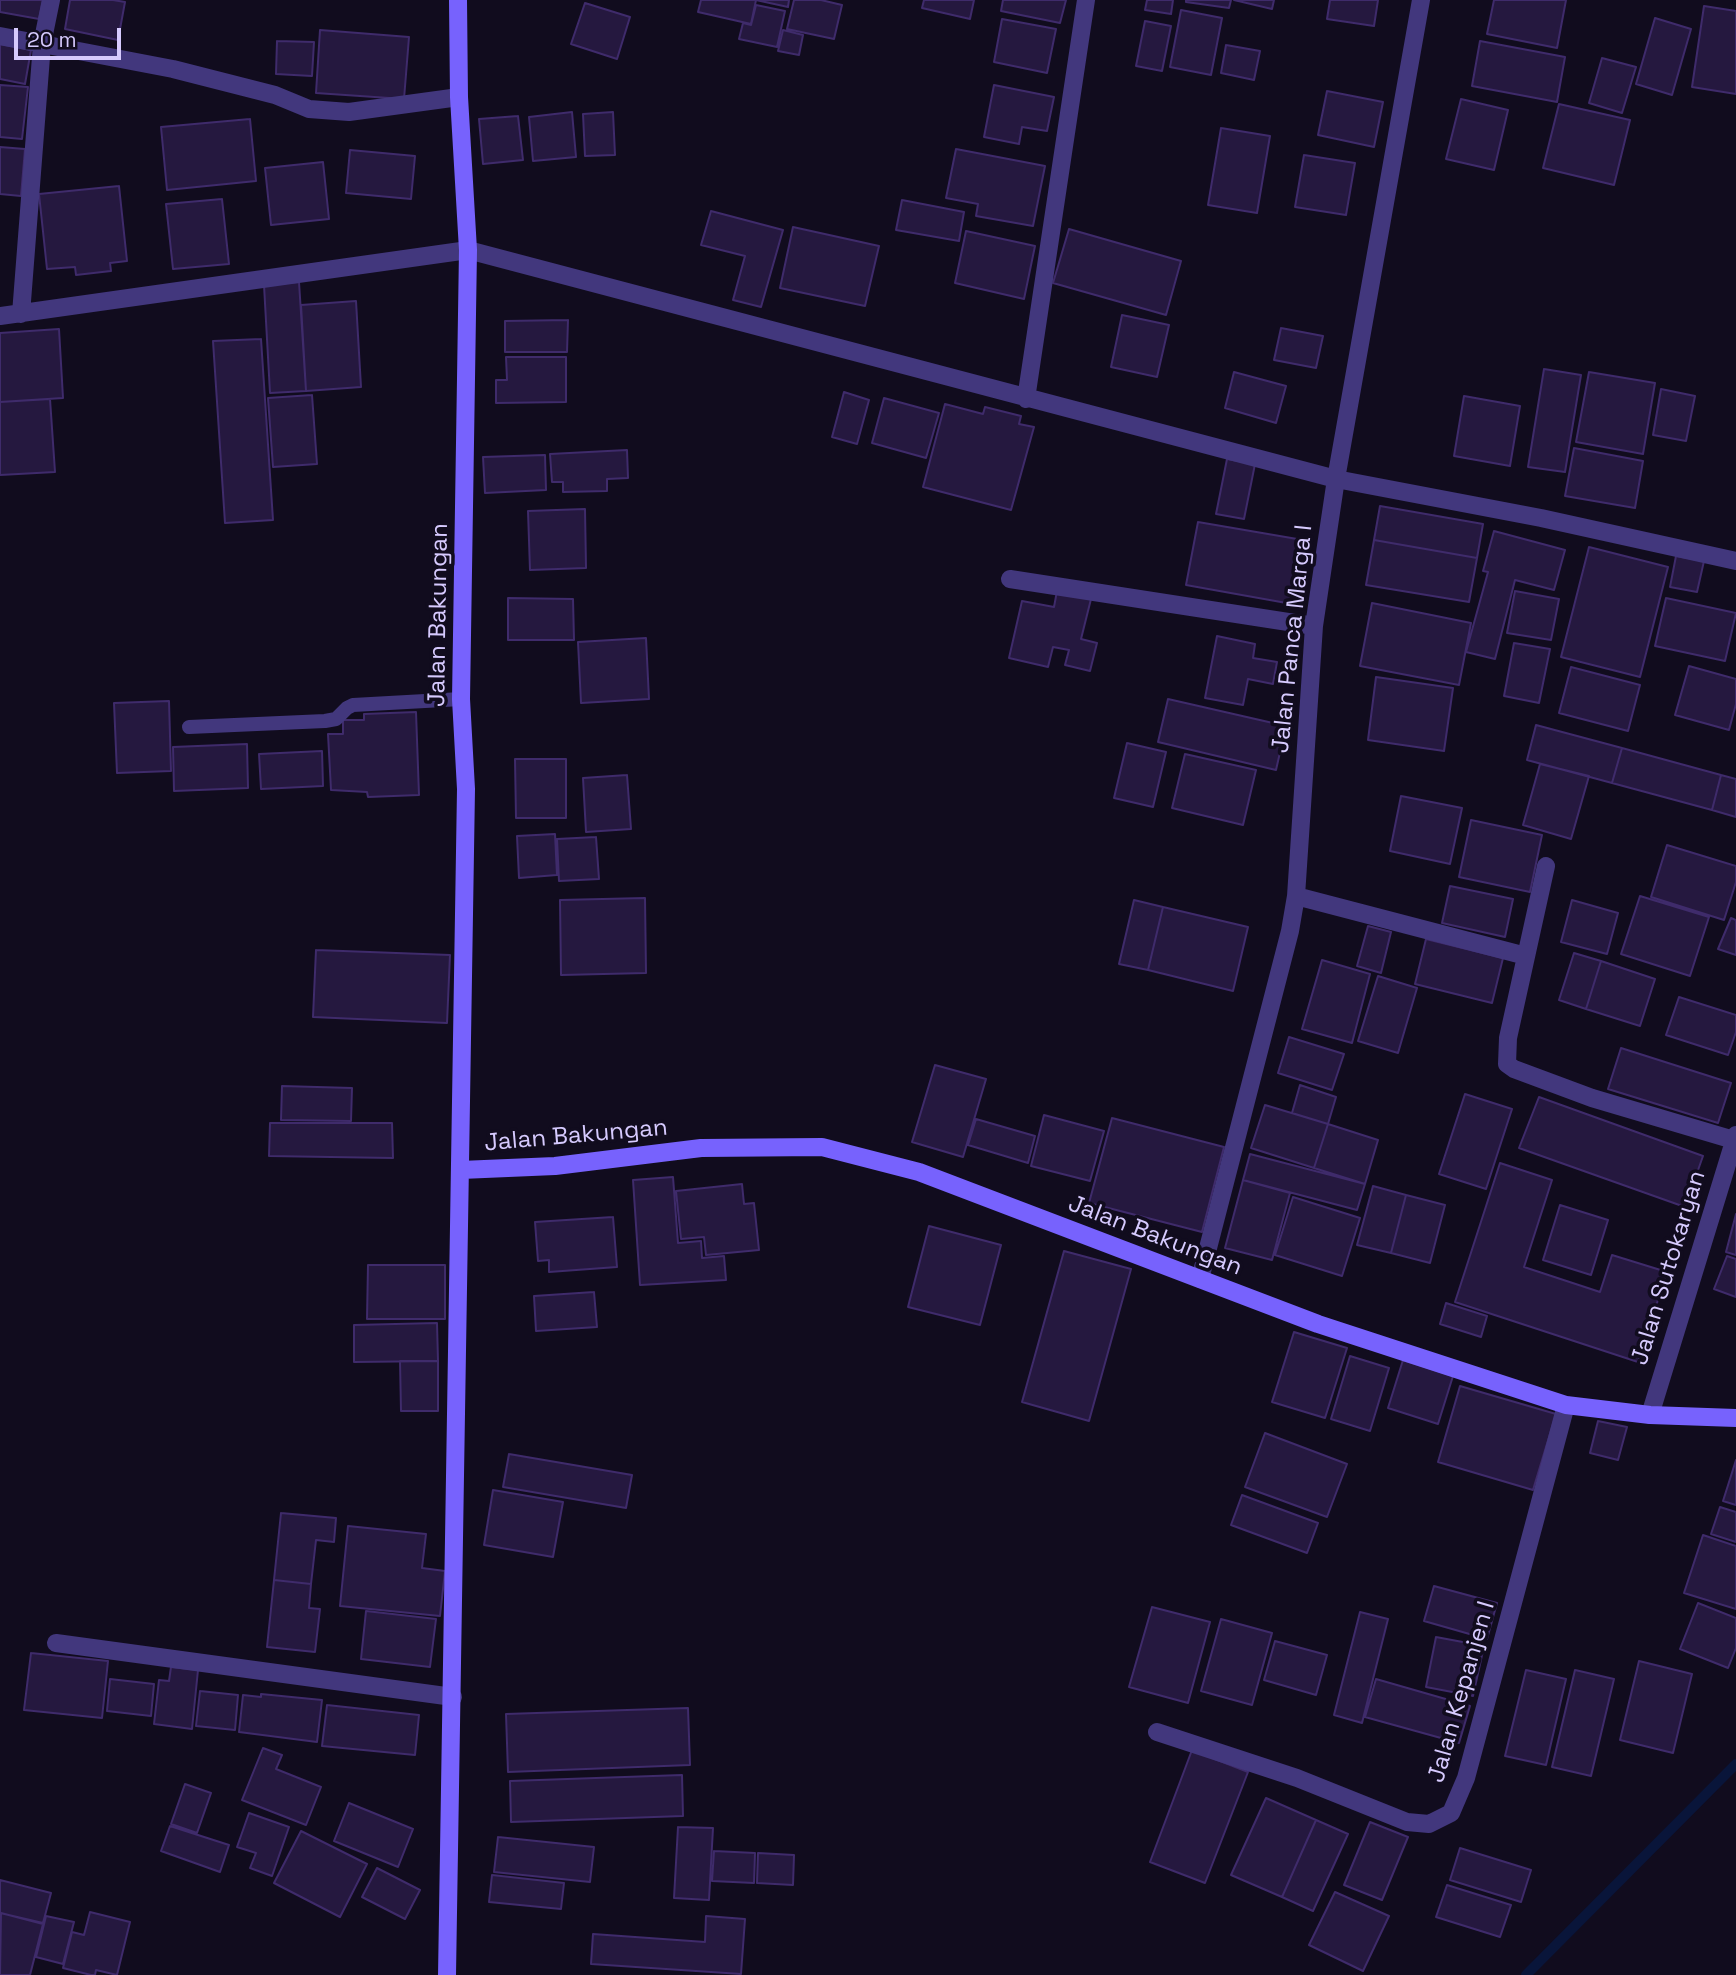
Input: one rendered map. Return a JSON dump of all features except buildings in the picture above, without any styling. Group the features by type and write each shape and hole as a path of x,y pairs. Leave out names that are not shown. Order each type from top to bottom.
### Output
{"main road":[{"name":"Jalan Bakungan","path":"458,0 459,97 467,250 461,699 466,789 461,1170 555,1166 701,1148 822,1147 919,1172 1318,1324 1566,1405 1650,1415 1736,1418"},
{"path":"447,1975 461,1170"}],"street":[{"path":"21,314 42,44 51,0"},
{"path":"1026,399 1086,0"},
{"name":"Jalan Panca Marga I","path":"1199,1279 1290,930 1296,896 1314,626 1336,479 1421,0"},
{"path":"0,36 173,69 275,95 310,109 349,112 459,97"},
{"path":"0,316 467,250 1336,479 1541,518 1736,561"},
{"path":"1010,579 1314,626"},
{"path":"1546,866 1508,1038 1507,1064 1592,1098 1735,1138"},
{"path":"1296,896 1526,956"},
{"name":"Jalan Sutokaryan","path":"1650,1415 1735,1138"},
{"name":"Jalan Kepanjen I","path":"1157,1732 1297,1778 1407,1822 1429,1824 1451,1813 1465,1778 1566,1405"},
{"path":"56,1643 453,1697"}],"lane":[{"path":"189,727 325,721 336,719 353,705 461,699"}],"waterway":[{"path":"1526,1975 1736,1764"}]}
